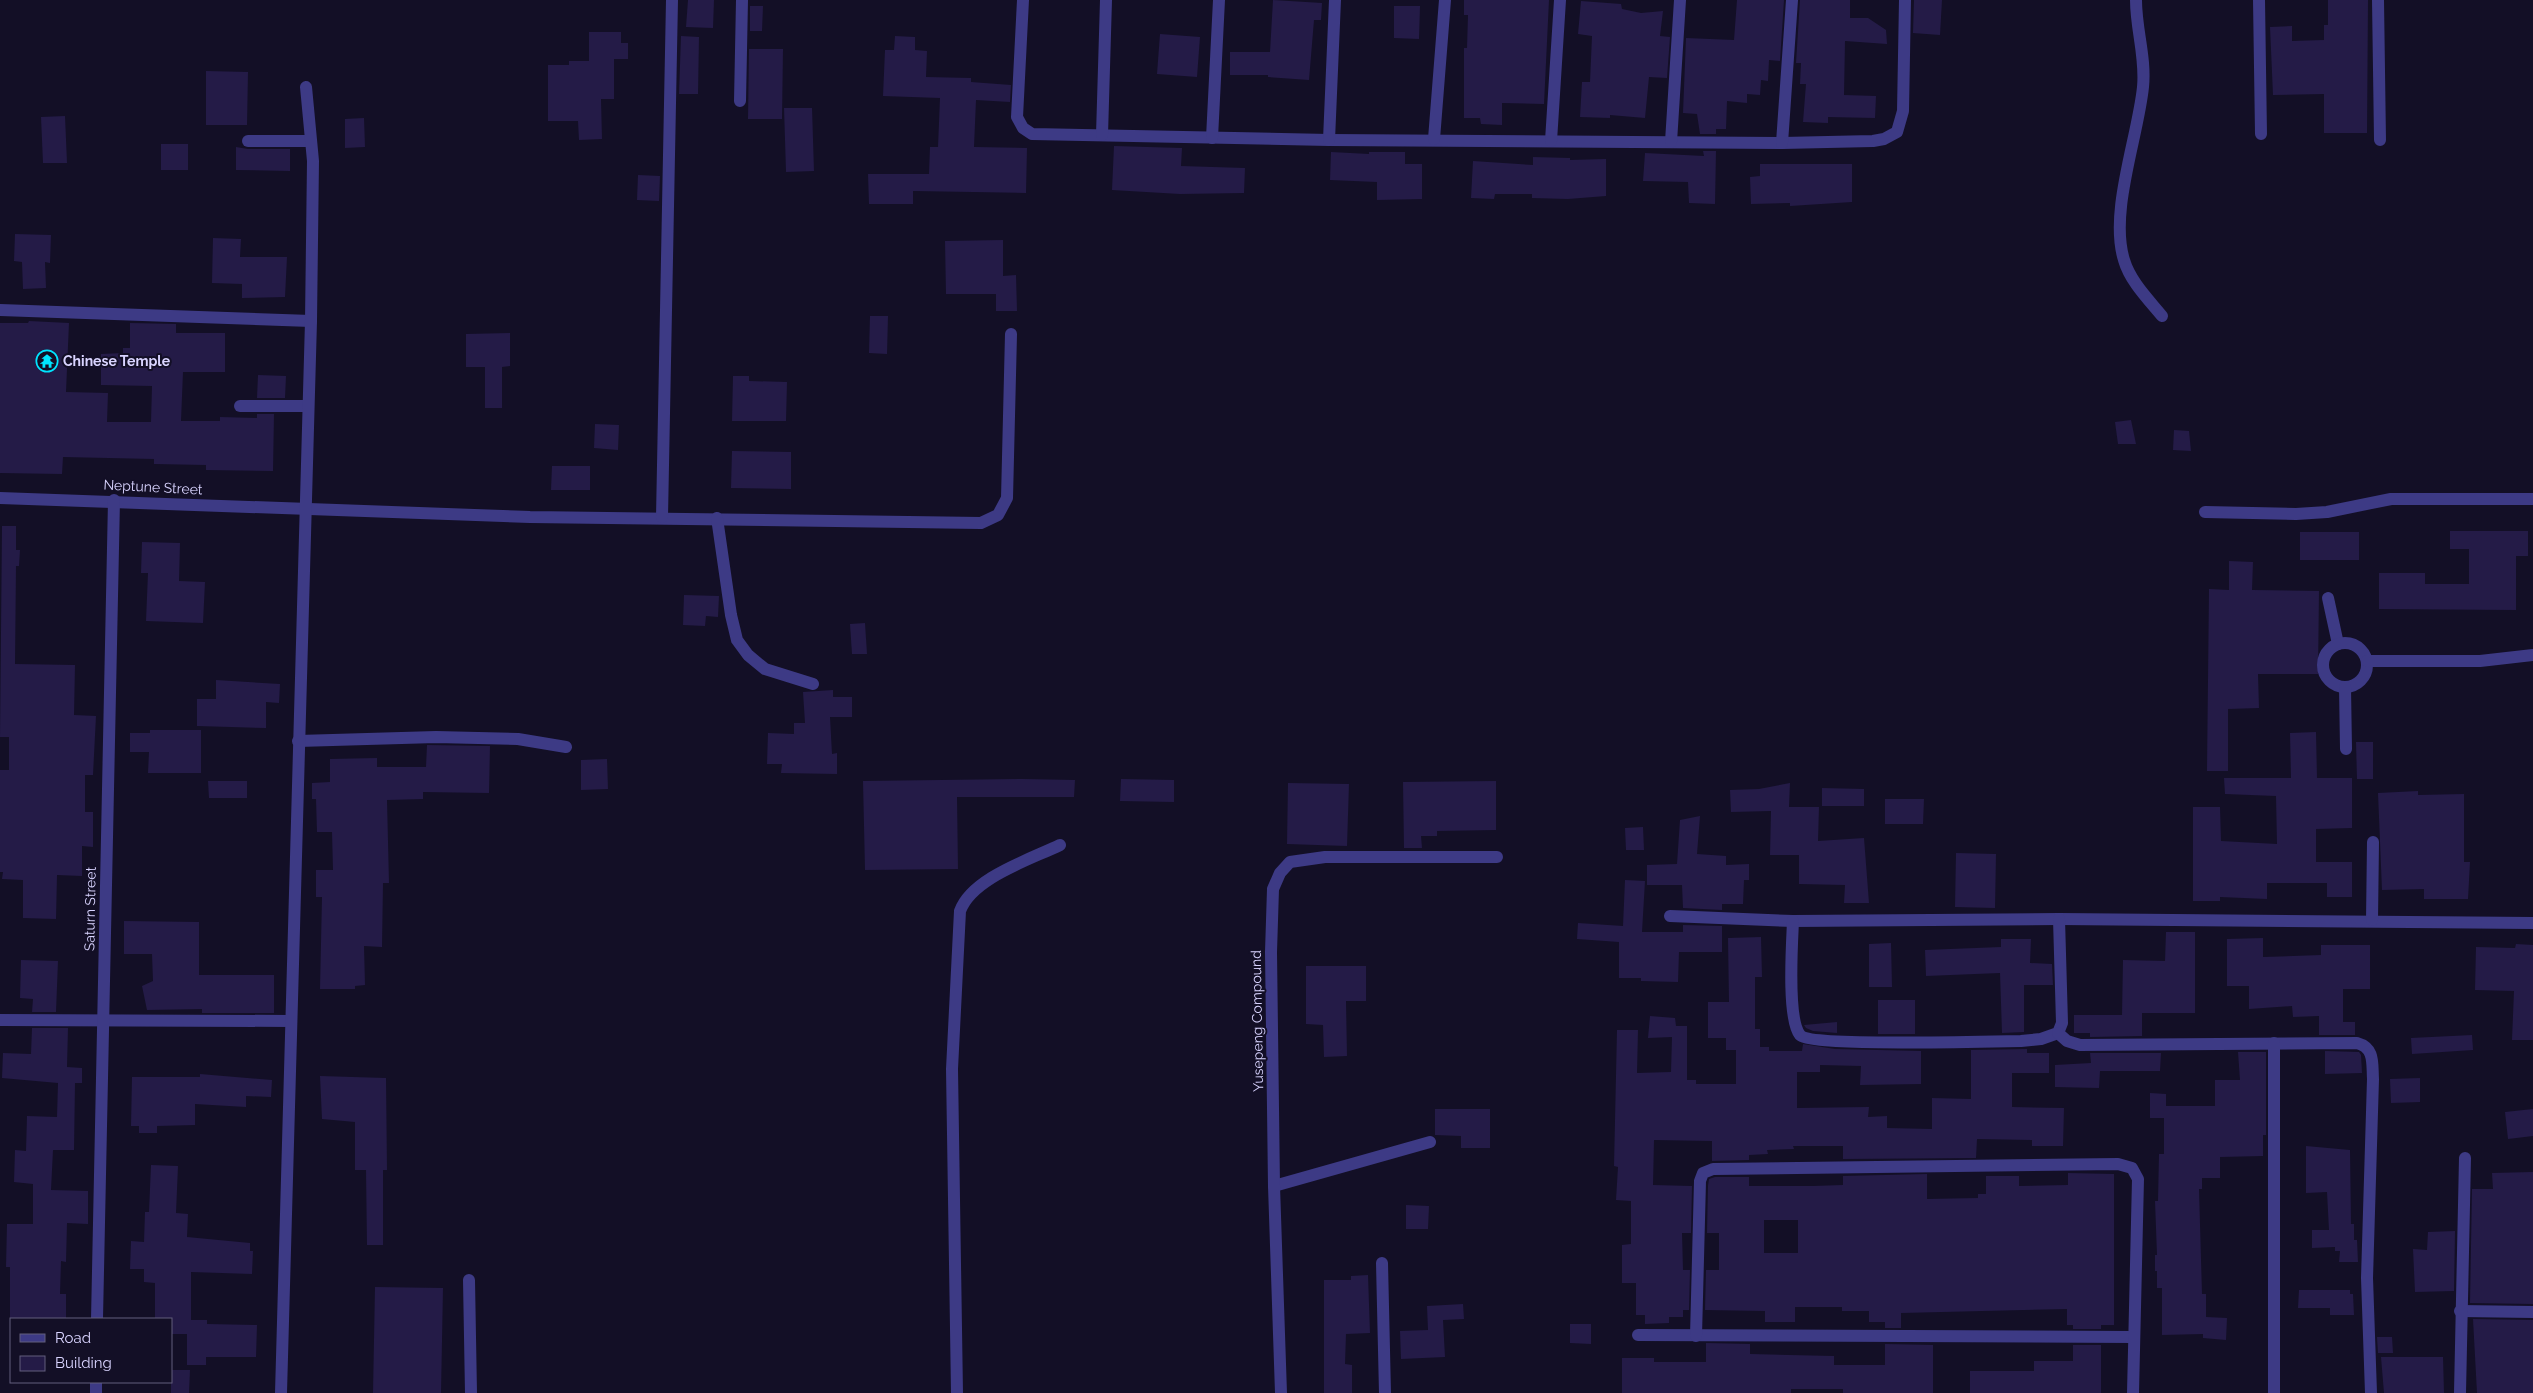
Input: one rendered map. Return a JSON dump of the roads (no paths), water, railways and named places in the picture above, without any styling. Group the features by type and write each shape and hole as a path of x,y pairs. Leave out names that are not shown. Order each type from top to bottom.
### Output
{"street":[{"path":"662,517 672,0"},
{"path":"740,101 742,0"},
{"path":"1023,0 1017,116 1023,128 1032,134 1329,140 1434,139 1782,143 1873,141 1884,139 1897,132 1903,111 1905,0"},
{"path":"1102,135 1106,0"},
{"path":"1212,138 1219,0"},
{"path":"1329,140 1335,0"},
{"path":"1434,139 1445,0"},
{"path":"1551,141 1560,0"},
{"path":"1671,142 1680,0"},
{"path":"1782,143 1792,0"},
{"path":"2136,0 2138,26 2145,65 2143,88 2123,197 2120,244 2130,272 2162,316"},
{"path":"2259,0 2261,134"},
{"path":"2378,0 2380,140"},
{"path":"281,1393 304,510 311,321 313,161 306,86"},
{"path":"248,141 310,141"},
{"path":"0,310 311,321"},
{"name":"Neptune Street","path":"0,498 114,500 304,510 530,517 662,517 981,523 991,520 1004,507 1007,498 1011,334"},
{"path":"240,406 308,406"},
{"path":"2205,512 2327,512 2391,498 2533,498"},
{"name":"Saturn Street","path":"97,1318 114,500"},
{"path":"717,518 731,615 737,640 748,655 765,669 813,684"},
{"path":"2328,598 2338,644"},
{"path":"2338,644 2350,644 2361,650 2366,661 2365,674 2357,683 2345,687 2333,684 2324,675 2322,662 2328,651 2338,644"},
{"path":"2366,661 2480,661 2533,655"},
{"path":"2345,687 2346,749"},
{"path":"298,741 436,737 518,739 566,747"},
{"path":"2372,920 2373,842"},
{"path":"957,1393 952,1069 960,911 964,900 980,884 1060,844"},
{"name":"Yusepeng Compound","path":"1281,1393 1274,1186 1270,952 1273,889 1280,873 1290,862 1325,857 1497,857"},
{"path":"1670,916 1793,921 2059,919 2372,920 2533,923"},
{"path":"1793,921 1793,1011 1796,1028 1800,1035 1806,1039 1843,1042 2021,1041 2041,1039 2058,1033 2062,1023 2059,919"},
{"path":"0,1020 291,1021"},
{"path":"2058,1033 2067,1041 2080,1045 2274,1043 2357,1043 2366,1045 2371,1051 2373,1079 2366,1278 2371,1393"},
{"path":"2274,1043 2274,1393"},
{"path":"1274,1186 1430,1142"},
{"path":"2460,1393 2460,1311 2465,1158"},
{"path":"1696,1336 1700,1181 1703,1173 1713,1169 2118,1164 2132,1168 2138,1180 2133,1393"},
{"path":"1382,1263 1385,1393"},
{"path":"469,1280 471,1393"},
{"path":"2460,1311 2533,1312"},
{"path":"1638,1335 2134,1337"}],"place":[{"name":"Chinese Temple","path":"47,361"}]}
